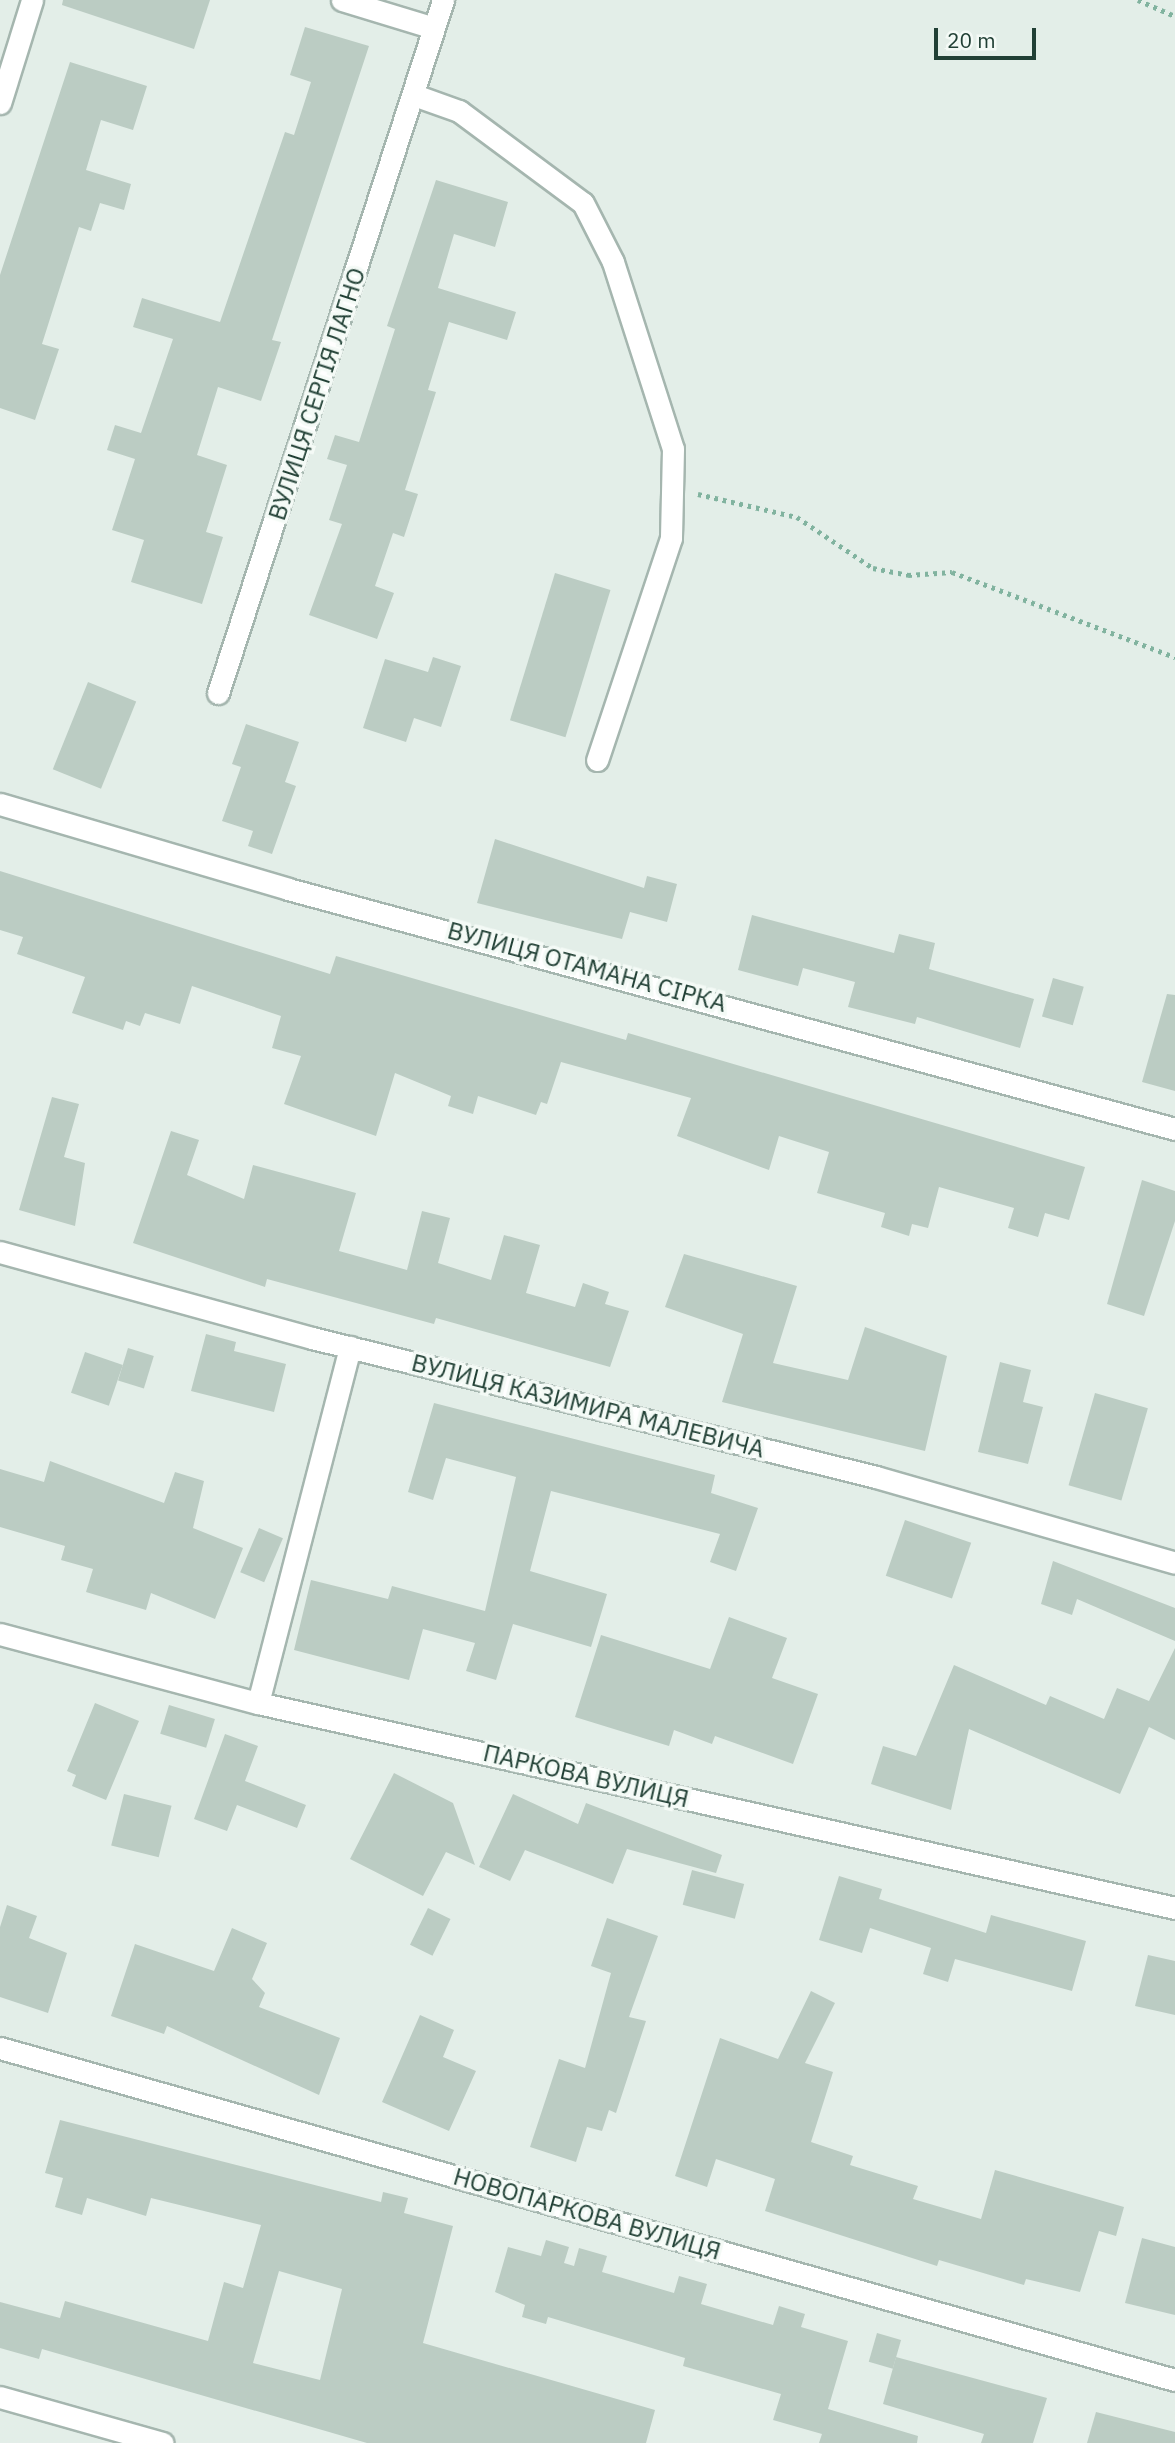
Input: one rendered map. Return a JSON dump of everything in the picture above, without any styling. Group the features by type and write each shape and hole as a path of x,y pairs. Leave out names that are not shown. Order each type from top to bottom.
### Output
{"street":[{"path":"0,103 32,0"},
{"path":"342,0 431,27"},
{"name":"ВУЛИЦЯ СЕРГІЯ ЛАГНО","path":"218,693 414,95 431,27 443,0"},
{"path":"414,95 459,111 558,181 602,230 673,449 677,494 654,597 597,760"},
{"name":"ВУЛИЦЯ ОТАМАНА СІРКА","path":"0,804 1175,1129"},
{"name":"ВУЛИЦЯ КАЗИМИРА МАЛЕВИЧА","path":"0,1252 350,1348 876,1477 1175,1563"},
{"path":"258,1703 350,1348"},
{"name":"ПАРКОВА ВУЛИЦЯ","path":"0,1634 258,1703 1175,1908"},
{"name":"НОВОПАРКОВА ВУЛИЦЯ","path":"0,2048 1175,2380"},
{"path":"0,2397 163,2443"}],"path":[{"path":"1138,0 1175,16"},
{"path":"677,494 797,517 873,568 908,575 952,572 1175,657"}],"building":[{"path":"63,0 210,0 194,49 62,5"},
{"path":"305,27 369,46 272,340 281,342 261,401 218,387 197,455 227,465 206,532 223,537 202,604 131,582 144,540 112,530 135,459 107,450 115,425 141,433 173,339 133,327 142,298 220,322 285,132 294,135 311,82 290,75"},
{"path":"70,62 147,86 133,130 101,120 86,170 131,184 124,210 100,203 91,231 79,227 42,344 59,349 35,420 0,408 0,275"},
{"path":"436,180 508,202 495,247 454,234 438,288 516,312 507,340 449,322 428,390 436,392 405,490 418,494 404,537 393,533 375,586 394,593 377,639 309,615 342,524 329,520 347,465 327,459 335,435 359,442 395,329 387,326"},
{"path":"555,573 610,590 565,737 510,720"},
{"path":"433,657 461,666 441,727 414,718 406,742 363,728 385,659 428,672"},
{"path":"88,682 136,701 101,789 53,769"},
{"path":"246,724 299,742 285,782 296,786 272,854 248,846 253,831 222,821 241,767 232,764"},
{"path":"495,839 644,888 647,876 677,884 667,922 630,912 622,939 477,903"},
{"path":"0,871 330,974 336,956 626,1040 628,1033 1085,1167 1069,1220 1045,1213 1038,1237 1008,1228 1014,1208 939,1187 928,1228 912,1224 909,1236 881,1227 885,1213 817,1193 829,1152 779,1136 769,1170 677,1136 691,1098 561,1062 547,1104 541,1102 536,1115 478,1096 473,1114 448,1106 451,1096 395,1073 376,1136 284,1104 301,1056 272,1048 281,1016 192,986 180,1024 145,1013 140,1026 126,1021 123,1030 72,1013 85,977 17,954 23,937 0,930"},
{"path":"752,915 894,953 899,934 935,943 929,969 1034,999 1020,1048 917,1017 915,1024 848,1007 855,982 803,968 798,986 738,970"},
{"path":"1053,978 1084,987 1073,1025 1042,1016"},
{"path":"1167,994 1175,995 1175,1091 1142,1082"},
{"path":"52,1097 79,1104 64,1157 85,1163 75,1226 19,1210"},
{"path":"171,1131 199,1140 187,1175 244,1199 253,1165 356,1193 339,1251 407,1270 422,1211 450,1218 438,1263 491,1280 504,1235 540,1245 526,1293 575,1307 583,1283 609,1292 605,1304 629,1311 610,1367 436,1318 434,1324 267,1279 265,1287 133,1243"},
{"path":"1142,1180 1175,1191 1175,1221 1144,1316 1107,1304"},
{"path":"684,1254 797,1286 773,1363 848,1380 865,1327 947,1356 925,1451 722,1402 743,1334 665,1307"},
{"path":"206,1334 236,1342 234,1351 286,1364 274,1412 191,1391"},
{"path":"128,1348 154,1356 144,1388 118,1381"},
{"path":"85,1352 123,1365 109,1406 71,1393"},
{"path":"1000,1362 1031,1370 1023,1402 1043,1407 1028,1464 978,1452"},
{"path":"1095,1393 1148,1408 1121,1500 1069,1485"},
{"path":"434,1403 715,1475 711,1493 758,1508 736,1571 710,1562 720,1534 551,1491 530,1571 607,1594 591,1647 513,1624 496,1680 466,1671 475,1643 423,1629 409,1680 294,1650 311,1580 388,1599 392,1586 485,1611 516,1477 446,1458 433,1500 408,1492"},
{"path":"50,1461 164,1503 175,1472 204,1481 193,1528 243,1548 215,1619 151,1593 146,1610 86,1592 93,1569 61,1560 65,1546 0,1527 0,1469 44,1482"},
{"path":"905,1520 971,1543 952,1599 886,1576"},
{"path":"259,1528 283,1538 264,1582 240,1572"},
{"path":"1053,1561 1175,1608 1175,1641 1077,1599 1072,1615 1041,1604"},
{"path":"729,1617 787,1638 772,1678 818,1694 793,1764 715,1736 712,1744 674,1730 669,1746 575,1717 601,1635 710,1669"},
{"path":"1175,1648 1175,1740 1149,1727 1120,1794 969,1729 951,1810 871,1784 883,1746 916,1756 954,1665 1046,1705 1050,1696 1104,1719 1117,1688 1149,1701"},
{"path":"95,1703 139,1721 106,1800 72,1786 76,1775 67,1771"},
{"path":"169,1705 215,1719 206,1748 160,1734"},
{"path":"225,1734 258,1746 245,1781 306,1805 297,1828 237,1805 227,1831 194,1819"},
{"path":"394,1773 453,1803 475,1865 446,1852 423,1896 350,1859"},
{"path":"124,1794 172,1806 159,1857 111,1845"},
{"path":"513,1794 578,1824 586,1803 722,1855 716,1873 627,1849 613,1884 525,1850 510,1881 479,1867"},
{"path":"692,1870 744,1884 735,1919 683,1905"},
{"path":"839,1876 882,1889 879,1899 986,1933 991,1915 1086,1941 1072,1991 955,1959 948,1982 923,1974 931,1948 870,1928 862,1953 819,1940"},
{"path":"7,1905 37,1916 29,1938 67,1953 48,2013 0,1997 0,1927"},
{"path":"428,1908 450,1919 432,1956 410,1945"},
{"path":"607,1918 658,1936 629,2017 646,2021 616,2113 609,2110 602,2131 587,2127 576,2162 530,2147 559,2059 585,2068 611,1973 591,1966"},
{"path":"232,1928 267,1943 252,1979 265,1993 259,2007 340,2038 319,2095 167,2026 164,2034 111,2016 135,1944 214,1971"},
{"path":"1148,1955 1175,1961 1175,2015 1135,2006"},
{"path":"811,1991 835,2003 805,2063 833,2072 811,2142 853,2156 850,2165 918,2186 913,2199 981,2219 995,2170 1124,2207 1116,2236 1099,2231 1080,2292 1026,2279 1024,2285 939,2260 937,2266 765,2211 775,2179 716,2159 707,2187 675,2176 720,2038 778,2059"},
{"path":"420,2015 454,2030 443,2057 476,2071 449,2131 382,2102"},
{"path":"60,2120 381,2202 383,2192 408,2198 404,2213 453,2226 423,2343 655,2410 646,2443 367,2443 42,2349 39,2359 0,2348 0,2302 60,2318 65,2301 208,2341 224,2282 243,2288 261,2225 151,2198 146,2216 87,2198 82,2215 55,2207 63,2178 45,2173","holes":["279,2271 342,2289 320,2380 253,2363"]},
{"path":"1142,2238 1175,2247 1175,2315 1125,2303"},
{"path":"546,2240 569,2247 564,2263 574,2266 579,2248 607,2256 602,2272 674,2293 679,2276 707,2284 701,2304 773,2325 779,2306 805,2314 801,2327 848,2341 828,2409 918,2436 917,2443 819,2443 822,2434 773,2420 781,2394 683,2366 685,2358 548,2317 546,2324 522,2317 525,2305 495,2292 508,2247 541,2256"},
{"path":"877,2333 901,2340 893,2369 869,2362"},
{"path":"896,2357 1047,2398 1033,2443 981,2443 984,2434 883,2404"},
{"path":"1096,2412 1175,2432 1175,2443 1087,2443"}]}
